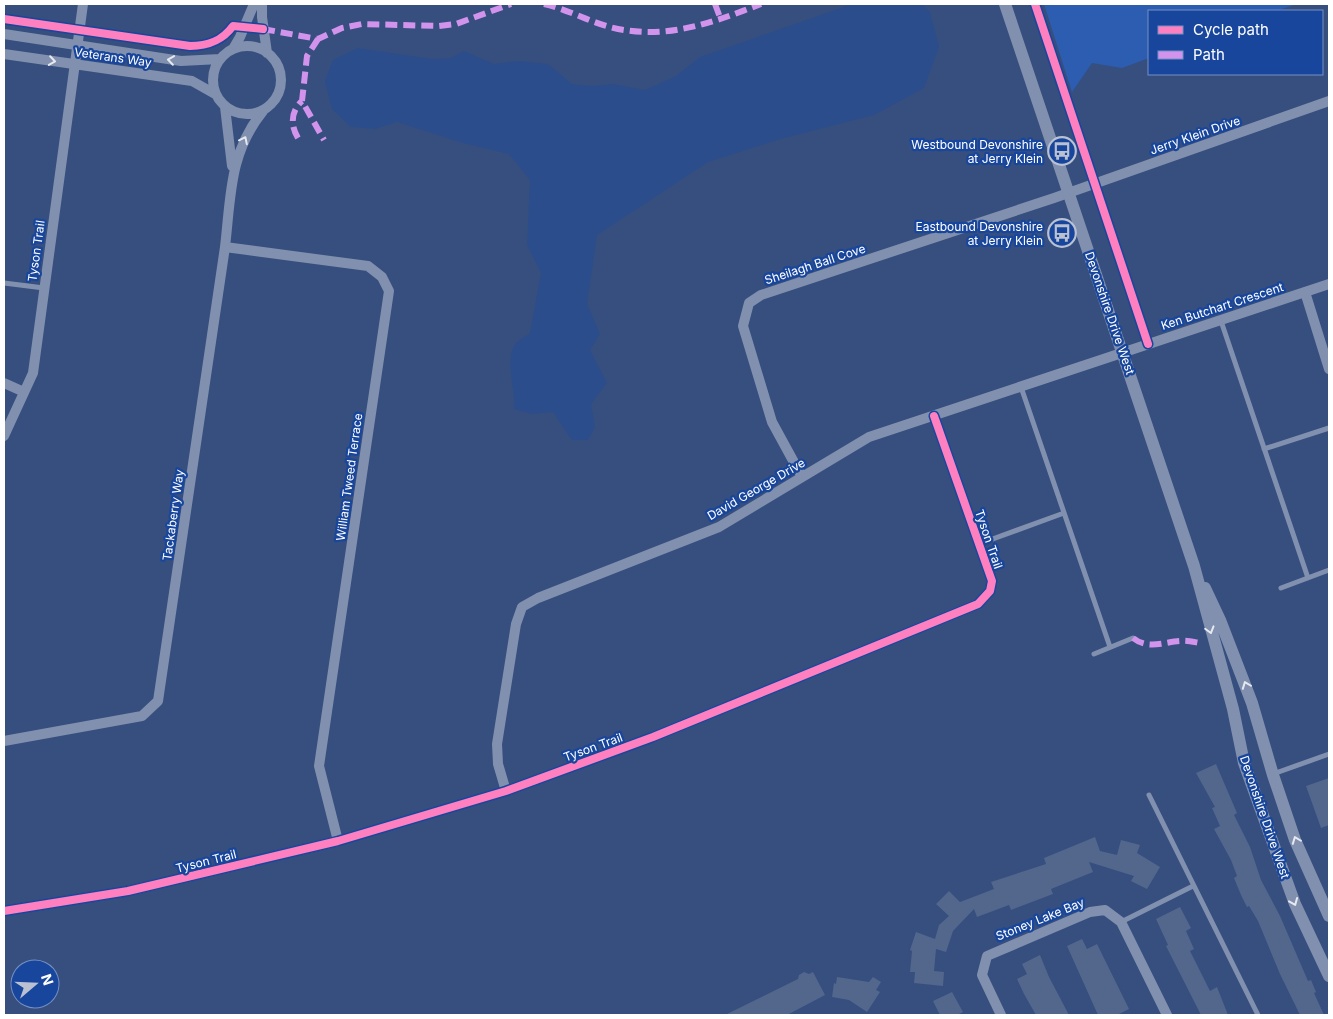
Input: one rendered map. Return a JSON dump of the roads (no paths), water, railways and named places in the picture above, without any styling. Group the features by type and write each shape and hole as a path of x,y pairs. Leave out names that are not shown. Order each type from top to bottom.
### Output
{"street":[{"name":"Tyson Trail","path":"4,436 8,416 24,392 33,373 83,4"},
{"path":"233,172 225,107 215,94 212,76 220,59 233,49 240,37 254,4"},
{"path":"262,4 267,53"},
{"name":"Devonshire Drive West","path":"1006,4 1194,566 1233,709 1244,763 1295,904 1329,976"},
{"name":"Veterans Way","path":"4,34 181,61 220,59"},
{"path":"233,49 250,46 267,53 278,66 281,83 275,99 252,124 236,157 233,172"},
{"name":"Veterans Way","path":"4,54 192,81 215,94"},
{"name":"Jerry Klein Drive","path":"1068,192 1329,101"},
{"path":"225,107 243,114 263,111"},
{"name":"Tackaberry Way","path":"4,741 142,716 158,701 225,247 233,172"},
{"name":"Sheilagh Ball Cove","path":"802,478 770,413 743,326 749,303 762,295 1068,192"},
{"name":"William Tweed Terrace","path":"225,247 368,266 382,277 389,291 319,766 338,841"},
{"name":"Ken Butchart Crescent","path":"1123,352 1329,284"},
{"path":"1305,292 1329,369"},
{"name":"David George Drive","path":"506,791 498,764 497,744 516,624 522,607 538,598 719,527 869,437 1123,352"},
{"path":"4,383 24,392"},
{"name":"Tyson Trail","path":"4,911 128,891 338,841 506,791 653,737 978,604 990,592 992,581 934,416"},
{"name":"Devonshire Drive West","path":"1194,566 1220,620 1252,703 1295,840 1329,916"},
{"name":"Stoney Lake Bay","path":"1000,1015 982,975 987,956 1090,912 1106,910 1121,922"},
{"path":"1121,922 1167,1015"}],"lane":[{"path":"4,283 44,288"},
{"path":"1220,320 1308,578"},
{"path":"1021,387 1110,647"},
{"path":"1264,449 1329,428"},
{"path":"979,544 1064,513"},
{"path":"1281,588 1329,570"},
{"path":"1094,654 1133,638"},
{"path":"1273,774 1329,754"},
{"path":"1149,795 1258,1015"},
{"path":"1121,922 1193,886"}],"place":[{"name":"Westbound Devonshire at Jerry Klein","path":"1062,151"},
{"name":"Eastbound Devonshire at Jerry Klein","path":"1062,233"}]}
